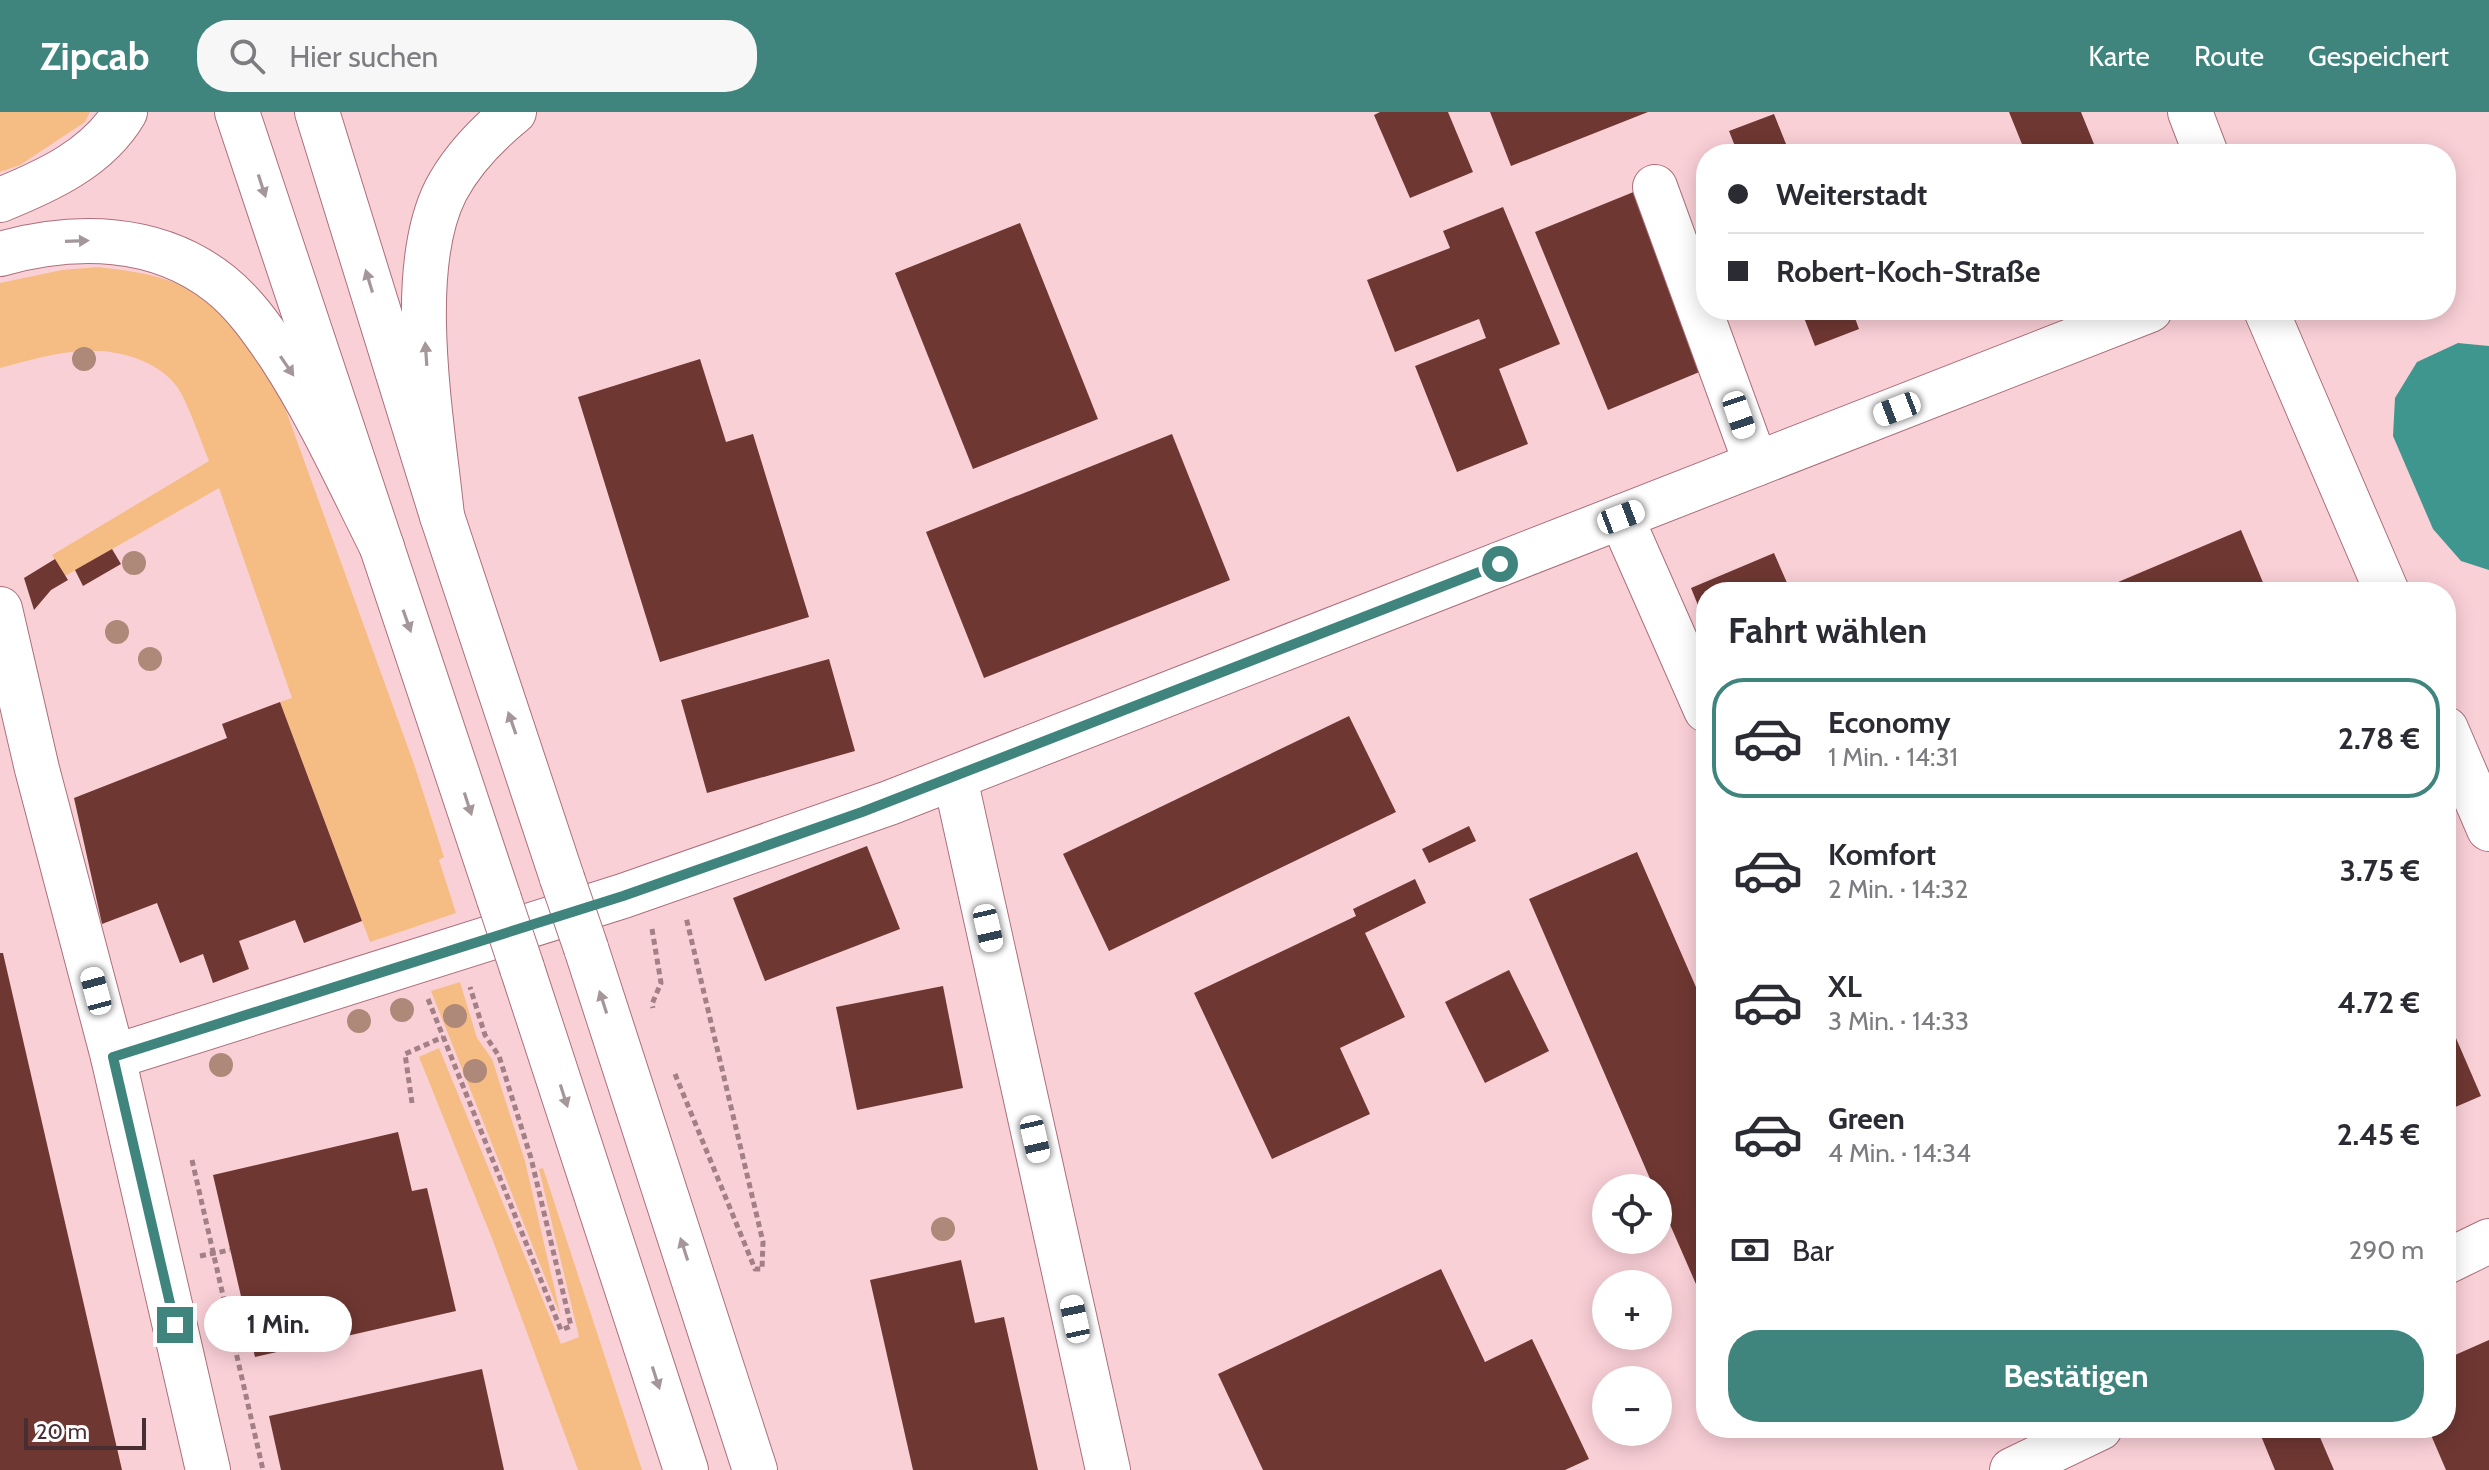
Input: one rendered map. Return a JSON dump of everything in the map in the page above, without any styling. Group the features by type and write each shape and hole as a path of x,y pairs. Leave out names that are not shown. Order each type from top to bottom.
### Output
{"main road":[{"path":"0,200 55,176 93,150 125,112"},
{"path":"237,112 686,1470"},
{"path":"317,112 442,516 755,1470"},
{"path":"442,516 426,353 425,267 433,227 445,191 484,136 514,112"},
{"path":"2190,112 2202,144"},
{"path":"1655,187 1696,299"},
{"path":"0,254 70,240 106,241 150,248 184,261 219,283 262,328 305,394 382,547"},
{"path":"1703,320 1756,464"},
{"path":"113,1057 462,964 677,878 955,778 2124,320"},
{"path":"2270,320 2383,582"},
{"path":"1621,517 1696,687"},
{"path":"0,609 37,769 113,1057 208,1470"},
{"path":"2456,752 2489,829"},
{"path":"955,778 1108,1470"},
{"path":"2456,1257 2489,1241"},
{"path":"2024,1452 2068,1438"}],"path":[{"path":"669,1060 755,1269 762,1269 763,1242 677,878"},
{"path":"652,928 661,983 652,1004 656,1018"},
{"path":"412,1103 405,1054 443,1037 561,1330 571,1326 531,1158 499,1056 485,1035 462,964"},
{"path":"192,1160 263,1470"}],"shaded area":[{"path":"0,112 90,112 85,122 20,165 0,172"},
{"path":"98,267 164,279 207,302 235,329 280,394 414,764 444,857 439,860 456,913 370,942 280,702 292,698 219,488 65,576 52,555 209,461 181,393 163,373 138,359 111,352 84,351 52,355 0,368 0,283 62,270"},
{"path":"460,982 477,1038 492,1059 525,1161 561,1317 431,991"},
{"path":"439,1048 561,1344 579,1337 539,1169 543,1168 642,1470 578,1470 493,1241 419,1057"}],"water":[{"path":"2458,343 2489,346 2489,570 2461,561 2433,529 2393,436 2395,398 2417,362"}],"building":[{"path":"1380,112 1448,112 1473,172 1410,198 1374,115"},
{"path":"1490,112 1648,112 1511,166"},
{"path":"2009,112 2081,112 2094,144 2022,144"},
{"path":"1774,114 1786,144 1734,144 1729,131"},
{"path":"1636,191 1709,368 1608,410 1535,232"},
{"path":"1503,207 1560,344 1499,369 1528,444 1457,472 1415,366 1486,338 1479,319 1395,352 1367,280 1450,248 1443,231"},
{"path":"1020,223 1098,419 973,469 895,273"},
{"path":"1805,320 1856,320 1859,329 1815,346"},
{"path":"700,359 726,442 753,434 809,617 660,662 578,397"},
{"path":"1172,434 1230,580 984,678 926,532"},
{"path":"2241,530 2263,582 2118,582"},
{"path":"112,549 121,564 83,586 75,570"},
{"path":"1774,553 1787,582 1705,582"},
{"path":"55,559 68,580 51,590 34,610 24,578"},
{"path":"829,659 855,751 707,793 681,700"},
{"path":"280,702 362,921 304,943 295,920 239,941 249,969 213,983 203,954 180,963 157,903 102,924 74,798 227,738 222,724"},
{"path":"1349,716 1396,812 1109,951 1063,854"},
{"path":"1469,826 1476,841 1429,863 1422,849"},
{"path":"867,846 900,929 765,981 733,898"},
{"path":"1637,852 1696,987 1696,1284 1672,1229 1672,1174 1648,1174 1529,899"},
{"path":"1415,879 1426,903 1365,933 1405,1017 1340,1048 1370,1114 1272,1159 1194,993 1356,916 1353,909"},
{"path":"0,953 3,953 122,1470 0,1470"},
{"path":"1509,970 1549,1051 1485,1083 1445,1002"},
{"path":"943,986 963,1088 857,1110 836,1007"},
{"path":"2456,1038 2481,1096 2456,1107"},
{"path":"398,1132 412,1191 427,1188 456,1311 255,1357 213,1175"},
{"path":"961,1260 975,1323 1004,1317 1038,1470 913,1470 870,1280"},
{"path":"1441,1269 1485,1362 1532,1339 1589,1459 1565,1470 1263,1470 1218,1374"},
{"path":"2489,1340 2489,1470 2446,1470 2432,1438 2456,1438 2456,1355"},
{"path":"482,1369 504,1470 281,1470 269,1416"},
{"path":"2262,1438 2320,1438 2334,1470 2275,1470"}],"route":[{"path":"175,1325 113,1057 623,896 862,812 1500,564"}]}
